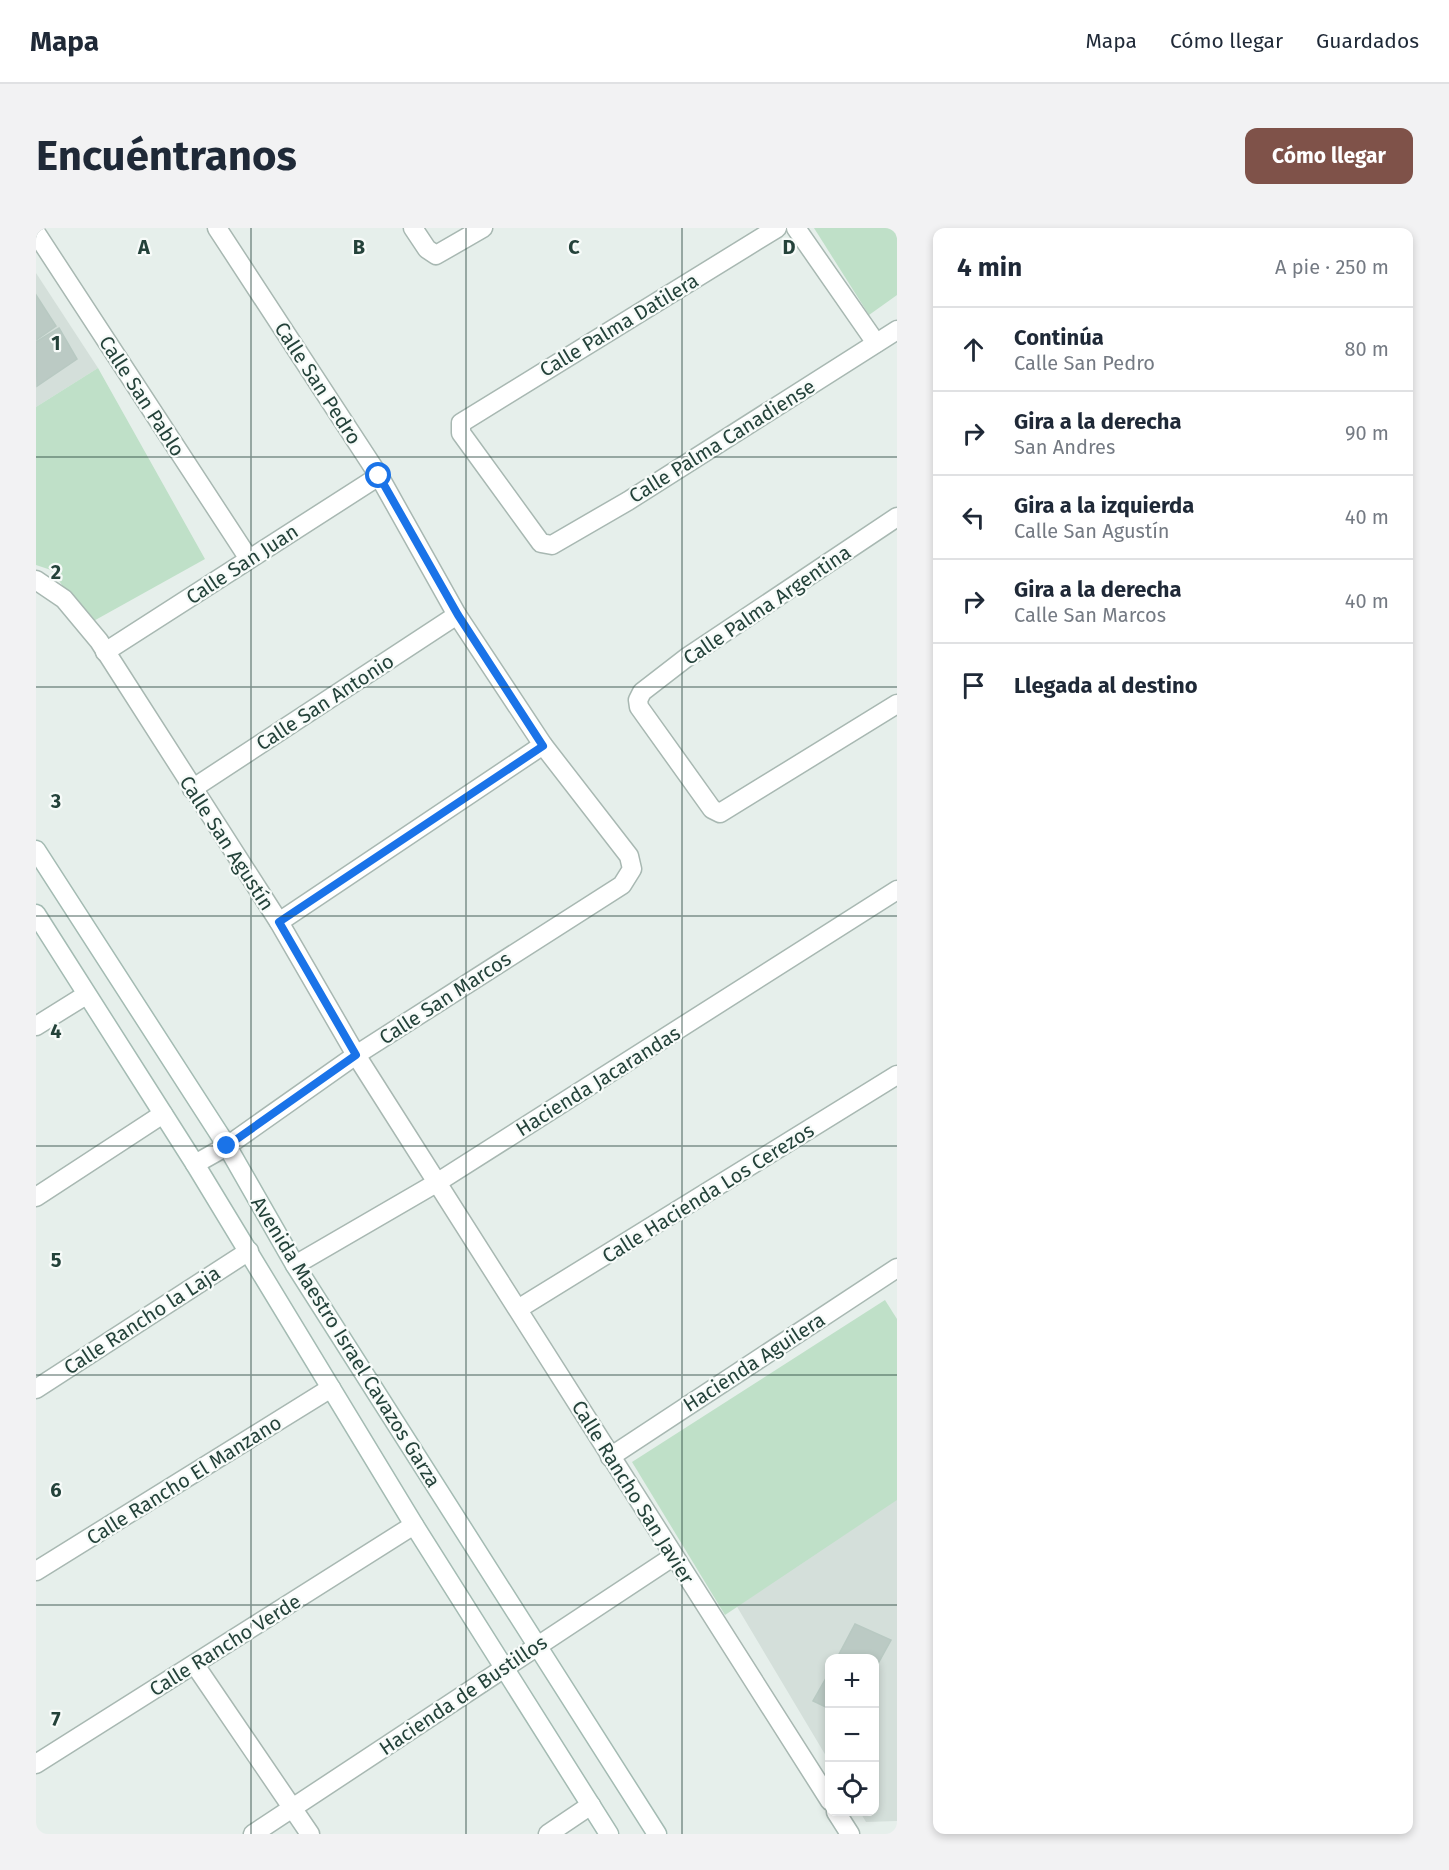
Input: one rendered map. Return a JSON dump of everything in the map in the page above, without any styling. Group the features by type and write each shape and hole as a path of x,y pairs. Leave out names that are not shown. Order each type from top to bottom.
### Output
{"street":[{"name":"Calle San Pedro","path":"217,228 379,476 458,615 543,746 629,856 632,869"},
{"path":"414,228 433,254 439,255 483,228"},
{"name":"Calle Palma Datilera","path":"545,546 461,433 461,423 777,228"},
{"path":"796,228 876,343"},
{"name":"Calle San Pablo","path":"36,233 249,559"},
{"name":"Calle Palma Canadiense","path":"545,546 552,545 628,501 897,330"},
{"name":"Calle San Juan","path":"105,652 379,476"},
{"name":"Calle Palma Argentina","path":"897,517 686,658 639,696 639,707 712,809 720,813 897,704"},
{"name":"Calle San Agustín","path":"36,580 58,594 80,615 105,652 279,922 356,1055 438,1182"},
{"name":"Calle San Antonio","path":"192,789 458,615"},
{"path":"279,922 543,746"},
{"name":"Avenida Maestro Israel Cavazos Garza","path":"36,850 227,1146 295,1265 657,1834"},
{"name":"Calle San Marcos","path":"195,1164 227,1146 356,1055 622,885 632,869"},
{"name":"Hacienda Jacarandas","path":"295,1265 438,1182 897,890"},
{"name":"Avenida Maestro Israel Cavazos Garza","path":"36,914 195,1164 414,1525 609,1834"},
{"path":"36,1026 86,995"},
{"name":"Calle Hacienda Los Cerezos","path":"518,1309 897,1075"},
{"path":"36,1197 163,1114"},
{"name":"Calle Rancho San Javier","path":"438,1182 825,1793"},
{"name":"Calle Rancho la Laja","path":"36,1389 249,1251"},
{"name":"Hacienda Aguilera","path":"610,1456 895,1274"},
{"name":"Calle Rancho El Manzano","path":"36,1571 331,1388"},
{"name":"Calle Rancho Verde","path":"36,1764 414,1525"},
{"name":"Hacienda de Bustillos","path":"254,1834 674,1556"},
{"path":"195,1665 310,1834"},
{"path":"548,1834 591,1805"},
{"path":"839,1816 850,1834"}],"shaded area":[{"path":"36,273 98,368 36,407"},
{"path":"897,1486 897,1821 866,1822 862,1816 879,1816 879,1654 825,1654 825,1754 730,1595"}],"green space":[{"path":"814,228 897,228 897,295 869,315"},
{"path":"98,368 205,559 90,623 51,570 36,565 36,407"},
{"path":"885,1300 897,1319 897,1500 725,1615 632,1462"}],"building":[{"path":"36,295 56,326 36,340"},
{"path":"59,328 77,359 37,386 36,342"},
{"path":"855,1624 891,1640 879,1662 879,1654 839,1654"},
{"path":"825,1680 825,1707 813,1701"}],"route":[{"path":"227,1146 356,1055 279,922 543,746 458,615 379,476"}]}
